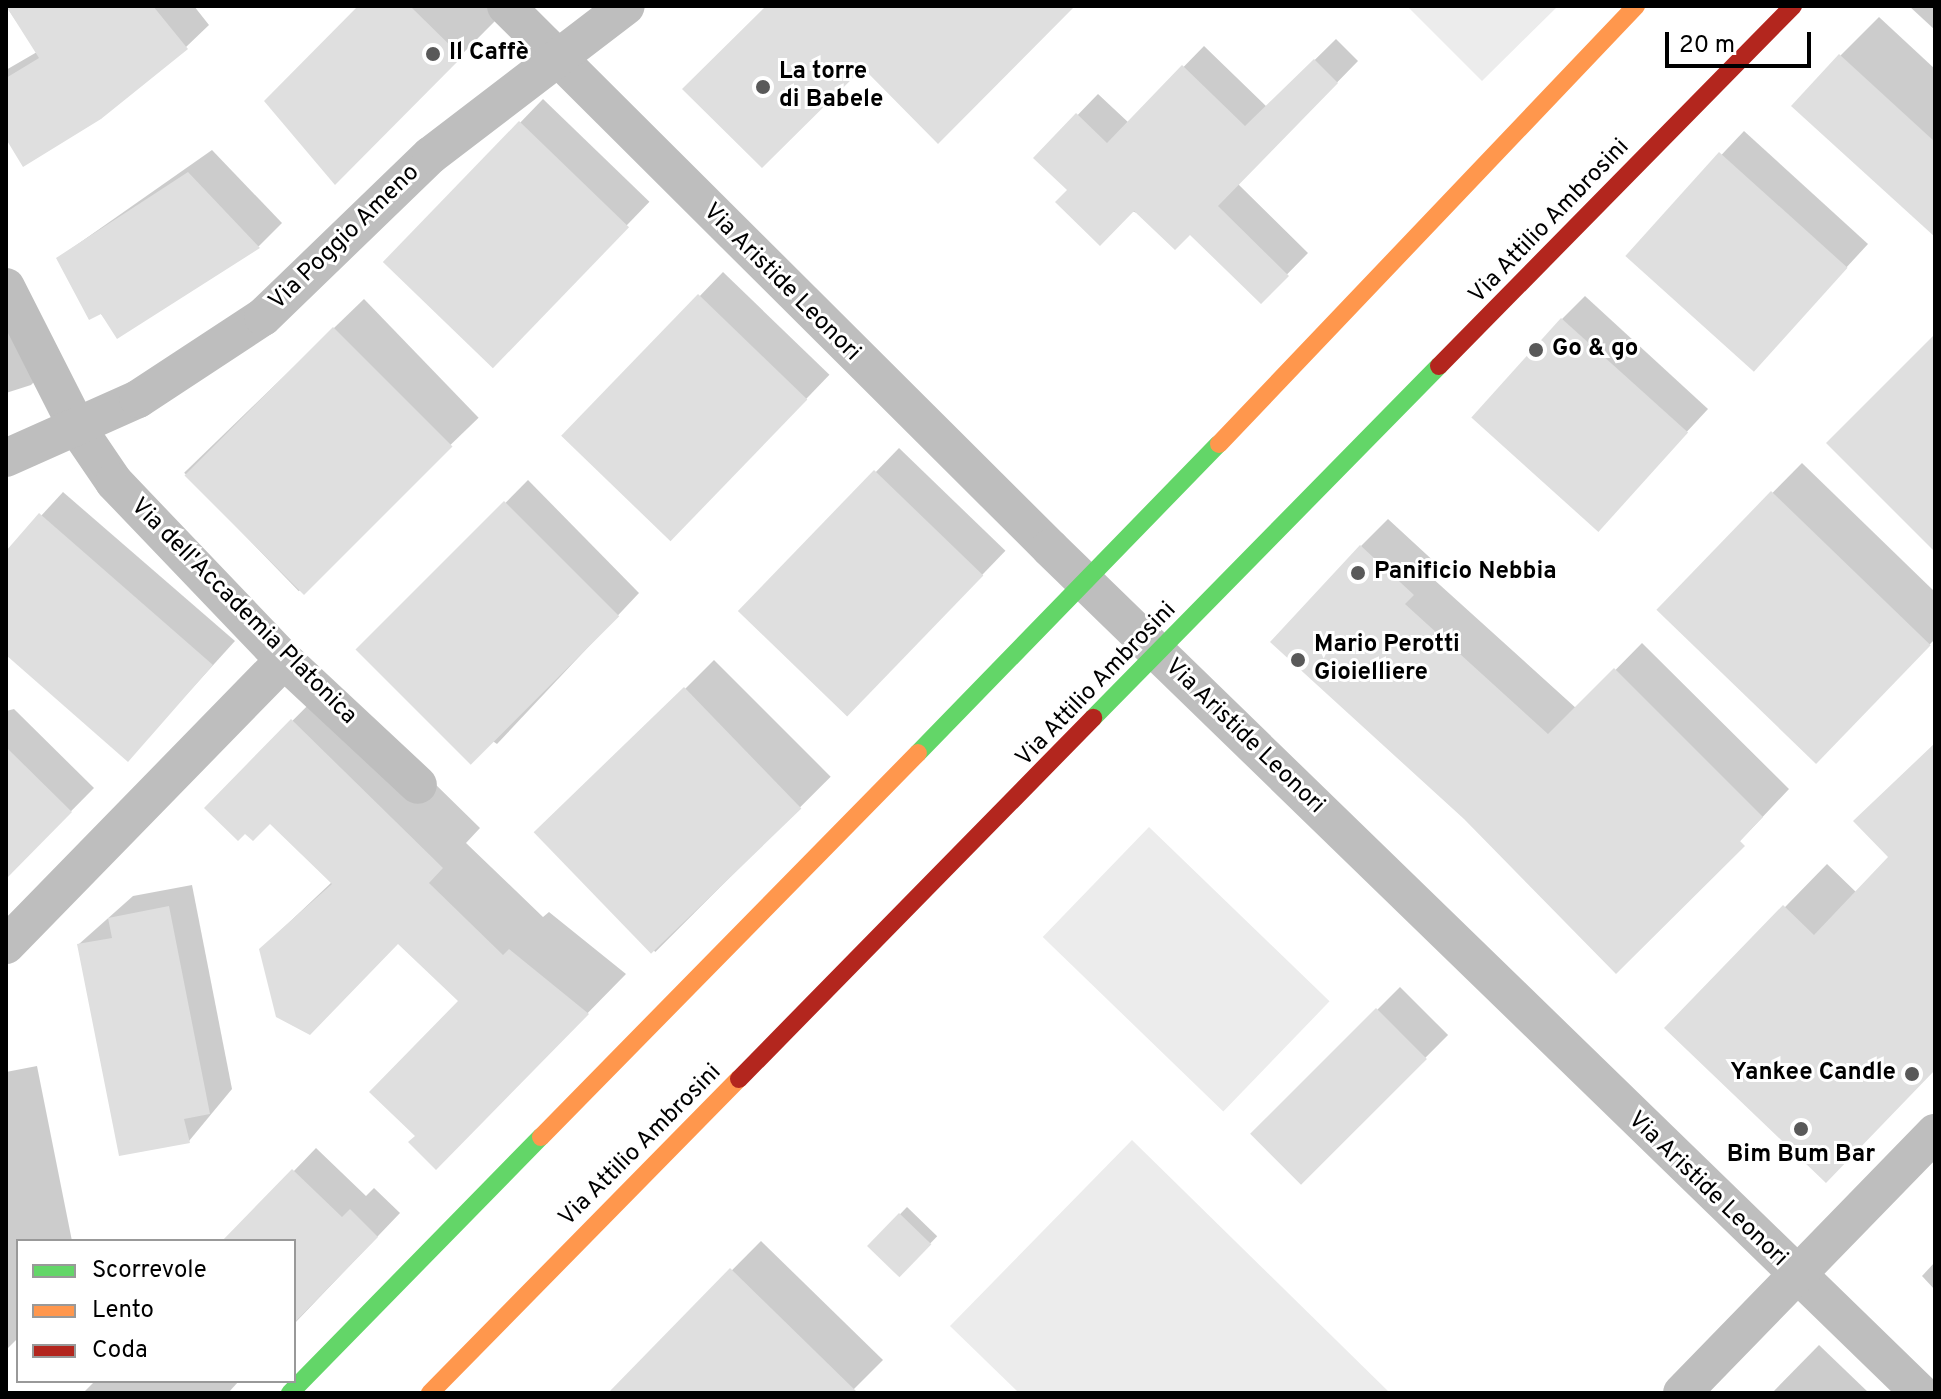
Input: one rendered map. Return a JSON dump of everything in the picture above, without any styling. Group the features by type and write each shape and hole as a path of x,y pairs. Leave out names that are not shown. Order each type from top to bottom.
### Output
{"street":[{"path":"290,1393 1085,582 1636,6"},
{"name":"Via Attilio Ambrosini","path":"430,1393 1793,6"},
{"name":"Via Poggio Ameno","path":"6,458 78,429 263,317 431,155 561,58 622,7"},
{"name":"Via Aristide Leonori","path":"514,9 1085,582 1796,1277 1920,1393"},
{"name":"Via dell'Accademia Platonica","path":"6,287 78,429 114,482 284,660 418,785"},
{"path":"6,945 284,660"},
{"path":"1682,1393 1935,1133"}],"shaded area":[{"path":"1407,6 1558,6 1482,81"},
{"path":"1149,827 1330,1001 1223,1111 1043,937"},
{"path":"1132,1140 1390,1393 1019,1393 950,1326"}],"building":[{"path":"6,6 153,6 188,49 101,119 23,167 6,139 6,78 39,58"},
{"path":"358,6 410,6 462,57 335,185 264,101"},
{"name":"La torre di Babele","path":"766,6 1075,6 938,144 863,68 762,168 682,89"},
{"path":"1839,54 1935,142 1935,237 1791,106"},
{"path":"1314,59 1338,83 1218,206 1289,276 1261,304 1190,235 1175,250 1134,211 1100,246 1055,202 1067,190 1033,158 1076,113 1107,143 1182,65 1245,126"},
{"path":"519,121 629,227 493,368 383,262"},
{"path":"1719,152 1848,268 1754,372 1625,256"},
{"path":"188,172 260,248 117,339 101,314 89,320 56,258"},
{"path":"698,294 807,400 670,541 561,436"},
{"path":"1561,318 1688,432 1598,532 1471,418"},
{"path":"333,327 453,447 304,595 185,475"},
{"path":"1935,334 1935,552 1826,443"},
{"path":"874,470 983,576 847,717 738,611"},
{"path":"1771,491 1931,645 1816,764 1656,610"},
{"path":"504,501 619,616 471,765 356,649"},
{"path":"39,513 213,665 128,762 6,655 6,551"},
{"path":"1360,545 1414,595 1405,604 1548,734 1614,668 1763,817 1740,841 1745,846 1616,974 1464,819 1270,642"},
{"path":"684,687 801,809 651,954 534,832"},
{"path":"291,719 443,868 429,883 503,955 509,949 589,1014 436,1170 408,1142 415,1136 369,1092 458,1001 398,944 310,1035 276,1017 259,949 332,884 270,824 253,841 245,834 238,841 204,808"},
{"path":"1935,743 1935,1070 1826,1183 1664,1028 1783,905 1814,935 1888,857 1853,821"},
{"path":"6,747 72,812 6,879"},
{"path":"169,906 210,1114 184,1119 190,1143 119,1156 77,944 112,938 108,918"},
{"path":"1376,1008 1427,1059 1301,1185 1250,1134"},
{"path":"292,1169 342,1217 350,1209 378,1237 296,1321 296,1239 224,1239"},
{"path":"899,1213 931,1244 899,1277 867,1246"},
{"path":"730,1268 858,1393 608,1393"}],"traffic: fast":[{"path":"1093,718 1439,366"},
{"path":"918,753 1219,444"},
{"path":"290,1393 541,1137"}],"traffic: slow":[{"path":"1219,444 1636,6"},
{"path":"541,1137 918,753"},
{"path":"430,1393 739,1079"}],"traffic: jam":[{"path":"1439,366 1793,6"},
{"path":"739,1079 1093,718"}],"place":[{"name":"Il Caffè","path":"433,54"},
{"name":"La torre di Babele","path":"763,87"},
{"name":"Go & go","path":"1536,350"},
{"name":"Panificio Nebbia","path":"1358,573"},
{"name":"Mario Perotti Gioielliere","path":"1298,660"},
{"name":"Yankee Candle","path":"1912,1074"},
{"name":"Bim Bum Bar","path":"1801,1129"}]}
